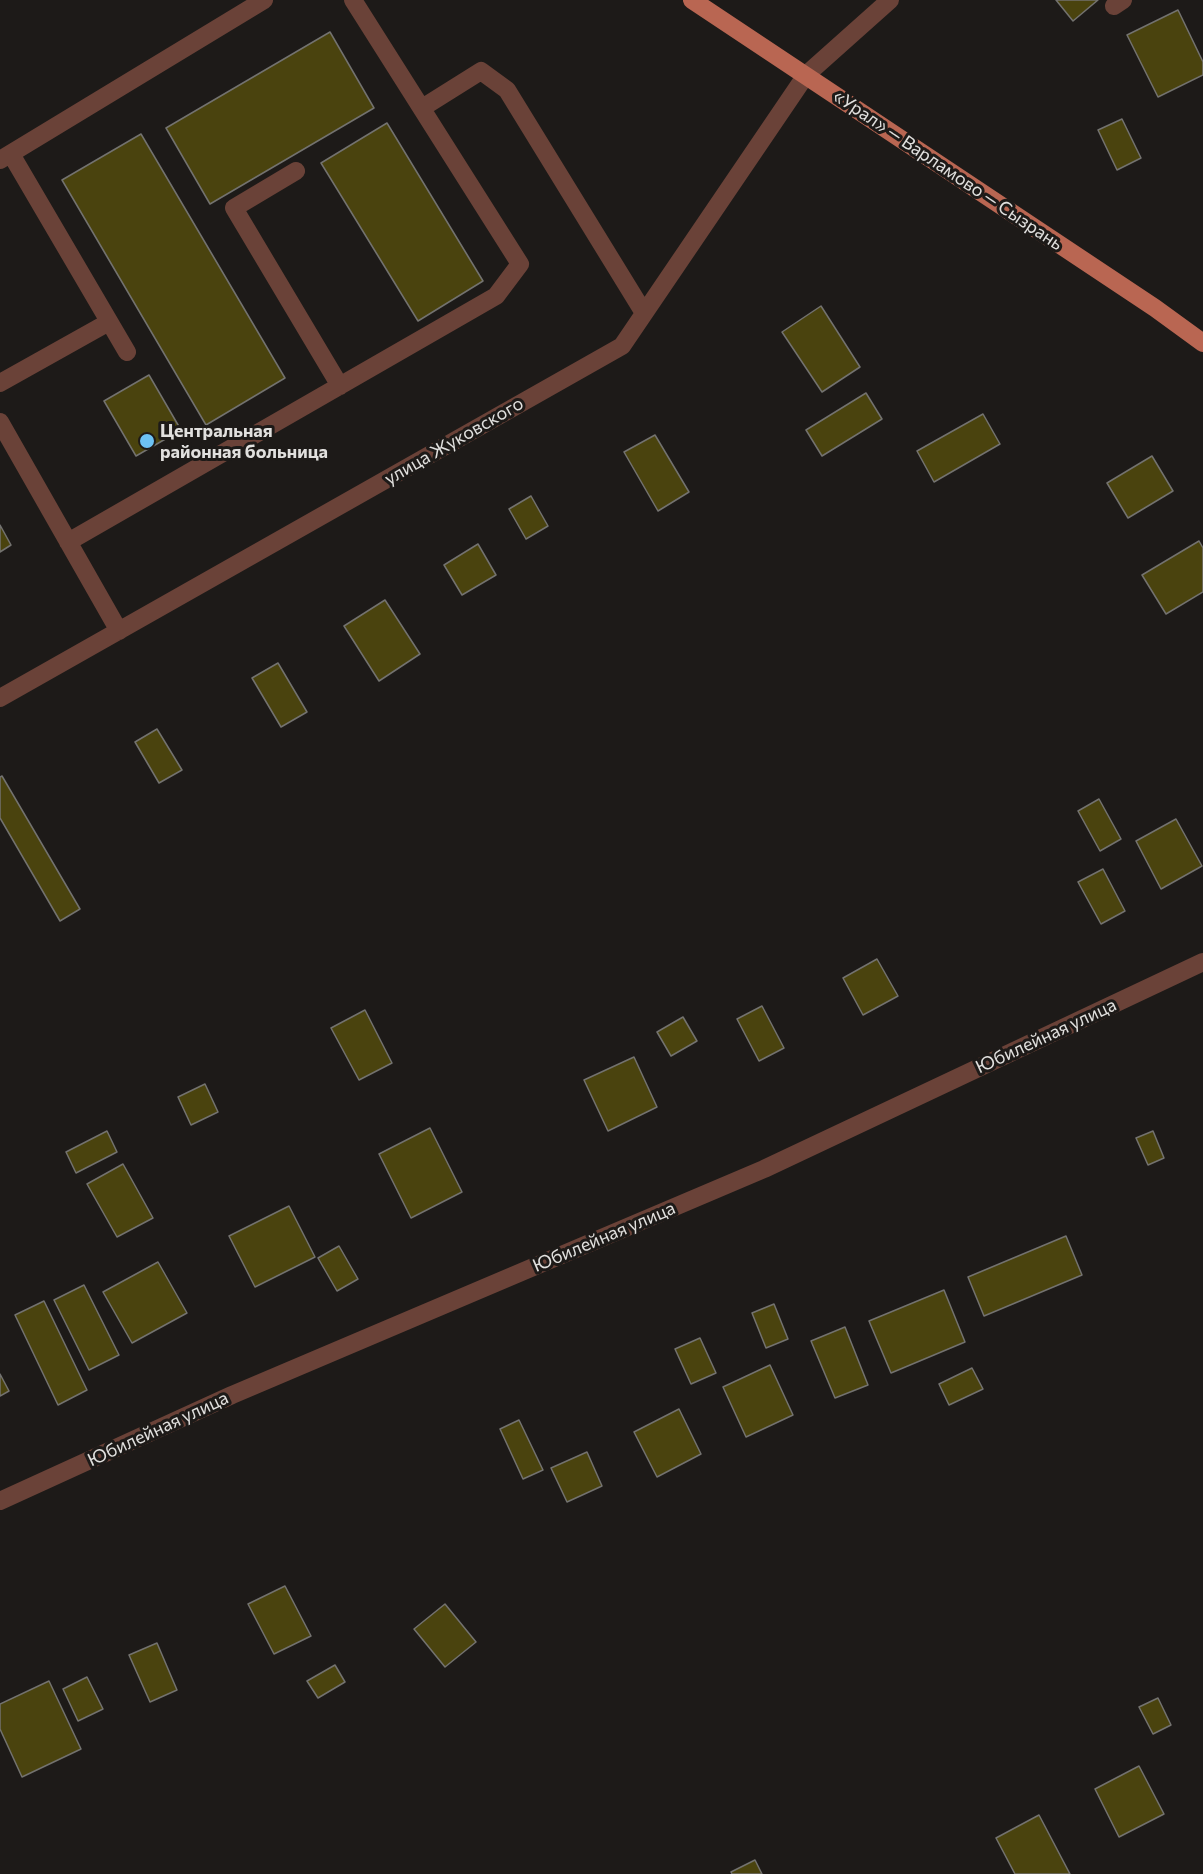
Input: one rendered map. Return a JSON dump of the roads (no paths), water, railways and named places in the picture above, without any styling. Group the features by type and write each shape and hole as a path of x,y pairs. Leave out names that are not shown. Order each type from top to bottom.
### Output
{"main road":[{"name":"«Урал» — Варламово — Сызрань","path":"692,0 1155,308 1203,343"}],"street":[{"path":"127,352 6,157 264,0"},
{"path":"68,542 496,296 520,264 353,0"},
{"name":"улица Жуковского","path":"0,698 622,346 806,75 890,0"},
{"path":"422,108 481,71 507,90 644,313"},
{"path":"296,171 234,208 340,386"},
{"path":"0,383 109,322"},
{"path":"0,422 119,631"},
{"name":"Юбилейная улица","path":"0,1501 232,1395 764,1169 1203,962"}],"place":[{"name":"Центральная районная больница","path":"147,441"}]}
